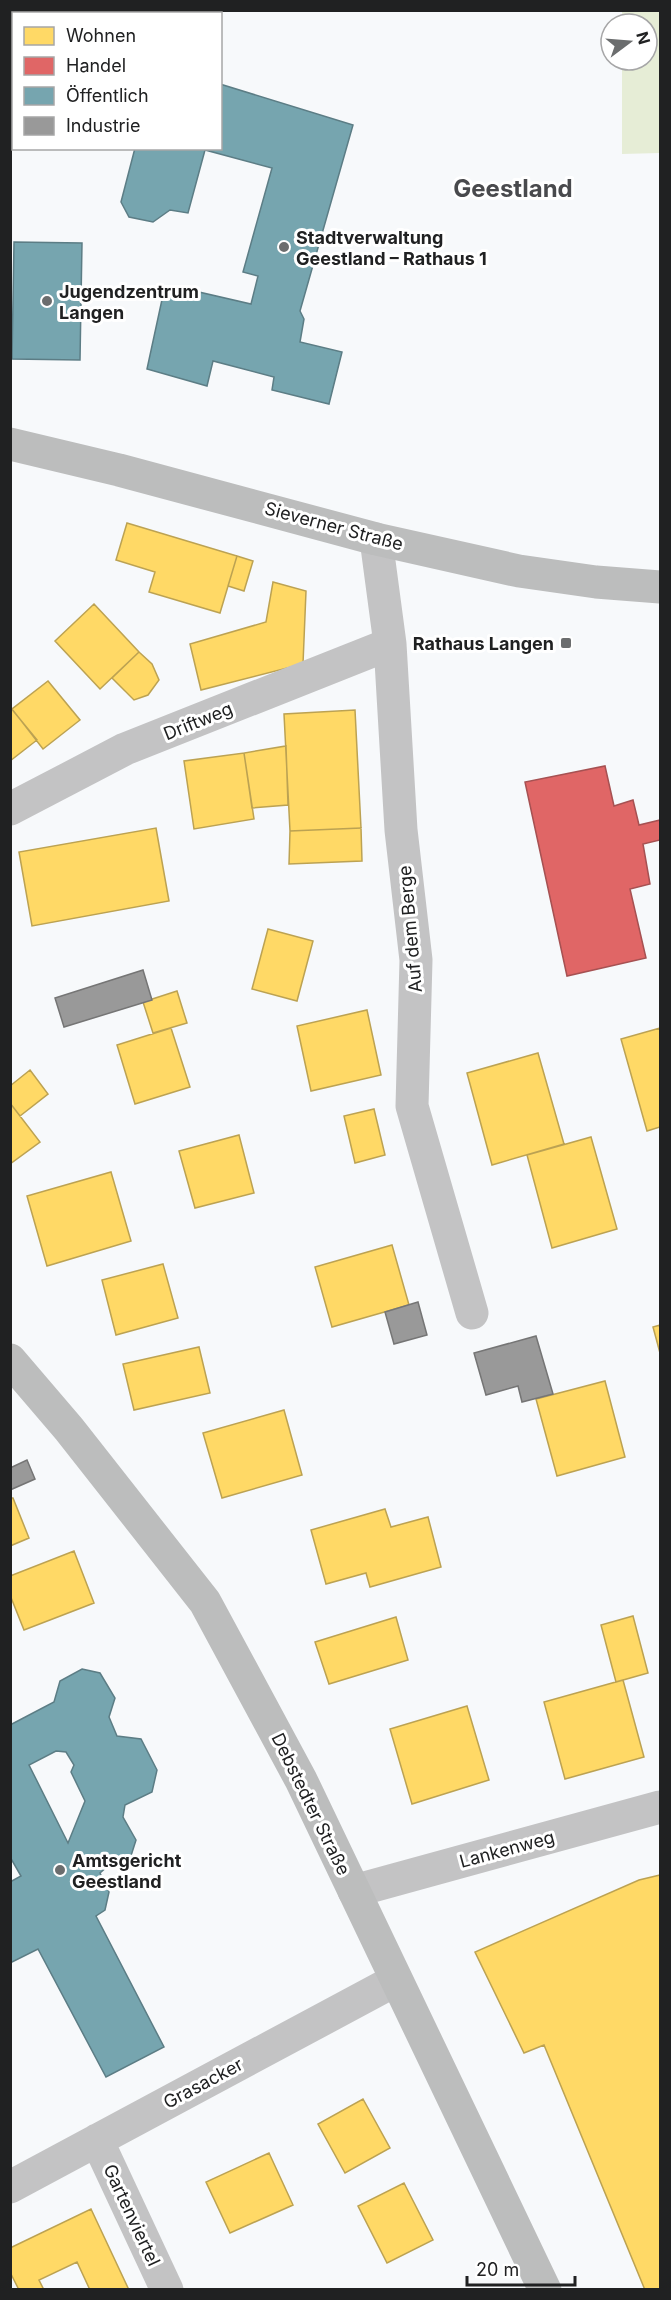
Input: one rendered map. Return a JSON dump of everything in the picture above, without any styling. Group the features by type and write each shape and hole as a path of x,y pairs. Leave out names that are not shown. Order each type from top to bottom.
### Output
{"main road":[{"name":"Sieverner Straße","path":"10,444 91,462 376,538 519,571 596,582 660,587"},
{"name":"Debstedter Straße","path":"10,1360 69,1429 205,1602 301,1780 545,2289"}],"street":[{"name":"Auf dem Berge","path":"376,538 390,644 401,830 416,960 412,1106 472,1313"},
{"name":"Driftweg","path":"10,809 125,749 390,644"},
{"name":"Lankenweg","path":"354,1891 660,1807"},
{"name":"Grasacker","path":"10,2187 396,1980"},
{"name":"Gartenviertel","path":"97,2140 168,2289"}],"green space":[{"path":"660,11 660,153 622,154 622,72 659,72 659,12 622,12"}],"building: Wohnen":[{"path":"127,523 237,556 220,613 149,592 155,572 116,560"},
{"path":"237,556 253,561 244,591 228,586"},
{"path":"273,582 306,591 303,664 201,690 190,644 266,622"},
{"path":"94,604 139,652 100,689 55,641"},
{"path":"139,652 152,664 159,680 148,695 134,700 112,678"},
{"path":"48,681 80,720 43,749 12,709"},
{"path":"10,707 37,740 10,761"},
{"path":"355,710 361,828 290,831 284,714"},
{"path":"286,746 288,805 252,808 244,753"},
{"path":"244,753 254,819 194,829 184,761"},
{"path":"156,828 169,901 32,926 19,852"},
{"path":"361,828 362,861 289,864 290,831"},
{"path":"268,929 313,941 297,1001 252,989"},
{"path":"177,991 187,1023 153,1033 143,1002"},
{"path":"367,1010 381,1075 311,1091 297,1026"},
{"path":"171,1028 190,1087 135,1104 117,1045"},
{"path":"660,1028 660,1127 647,1131 621,1039"},
{"path":"538,1053 564,1144 492,1165 467,1073"},
{"path":"30,1070 48,1094 20,1116 10,1103 10,1086"},
{"path":"10,1103 40,1142 10,1164"},
{"path":"374,1109 385,1155 355,1163 344,1116"},
{"path":"239,1135 254,1193 195,1208 179,1151"},
{"path":"591,1137 617,1229 552,1248 527,1155"},
{"path":"111,1172 131,1241 47,1266 27,1196"},
{"path":"392,1245 409,1305 332,1327 315,1267"},
{"path":"163,1264 178,1318 116,1335 102,1280"},
{"path":"660,1325 660,1353 653,1327"},
{"path":"199,1347 210,1393 134,1410 123,1364"},
{"path":"605,1381 625,1457 557,1476 536,1399"},
{"path":"284,1410 302,1475 222,1498 203,1433"},
{"path":"10,1498 13,1498 29,1538 10,1546"},
{"path":"385,1509 391,1527 428,1517 441,1567 370,1587 366,1573 326,1584 311,1530"},
{"path":"74,1551 94,1603 24,1630 10,1595 10,1576"},
{"path":"633,1616 648,1673 616,1682 601,1625"},
{"path":"396,1617 408,1660 329,1684 315,1642"},
{"path":"623,1680 644,1757 565,1779 544,1702"},
{"path":"467,1706 489,1780 412,1804 390,1729"},
{"path":"660,1875 660,2290 645,2290 544,2045 524,2053 475,1952 639,1880"},
{"path":"363,2099 390,2148 345,2173 318,2124"},
{"path":"269,2153 293,2205 230,2233 206,2182"},
{"path":"404,2183 433,2240 387,2263 358,2206"},
{"path":"91,2209 129,2290 90,2290 77,2262 39,2280 44,2290 19,2290 10,2272 10,2248"}],"building: Handel":[{"path":"605,766 614,806 633,800 639,825 660,820 660,840 643,844 650,884 630,889 646,958 567,976 525,782"}],"building: Öffentlich":[{"name":"Stadtverwaltung Geestland – Rathaus 1","path":"222,85 353,125 300,311 304,319 300,342 342,352 329,404 272,390 274,377 213,361 207,386 147,369 163,295 187,300 190,290 251,304 258,276 243,272 272,168 205,150 222,150"},
{"name":"Stadtverwaltung Geestland – Rathaus 1","path":"134,150 205,150 188,213 170,210 153,222 129,217 121,202"},
{"name":"Jugendzentrum Langen","path":"14,242 82,243 80,360 12,359"},
{"name":"Amtsgericht Geestland","path":"82,1669 100,1673 115,1698 109,1717 117,1736 141,1739 157,1770 152,1792 125,1805 123,1817 136,1840 130,1859 108,1866 100,1873 109,1892 105,1910 96,1916 164,2047 106,2077 38,1949 10,1963 10,1882 21,1876 10,1857 10,1725 54,1702 60,1681","holes":["56,1751 66,1752 74,1765 71,1772 85,1801 68,1843 29,1765"]}],"building: Industrie":[{"path":"143,970 152,1000 64,1027 55,998"},
{"path":"418,1302 427,1335 394,1344 385,1312"},
{"path":"536,1336 553,1394 522,1402 518,1386 486,1395 474,1353"},
{"path":"27,1460 35,1479 10,1490 10,1468"}],"place":[{"name":"Stadtverwaltung Geestland – Rathaus 1","path":"284,247"},
{"name":"Jugendzentrum Langen","path":"47,301"},
{"name":"Rathaus Langen","path":"566,643"},
{"name":"Amtsgericht Geestland","path":"60,1870"}],"district":[{"name":"Geestland","path":"513,188"}]}
